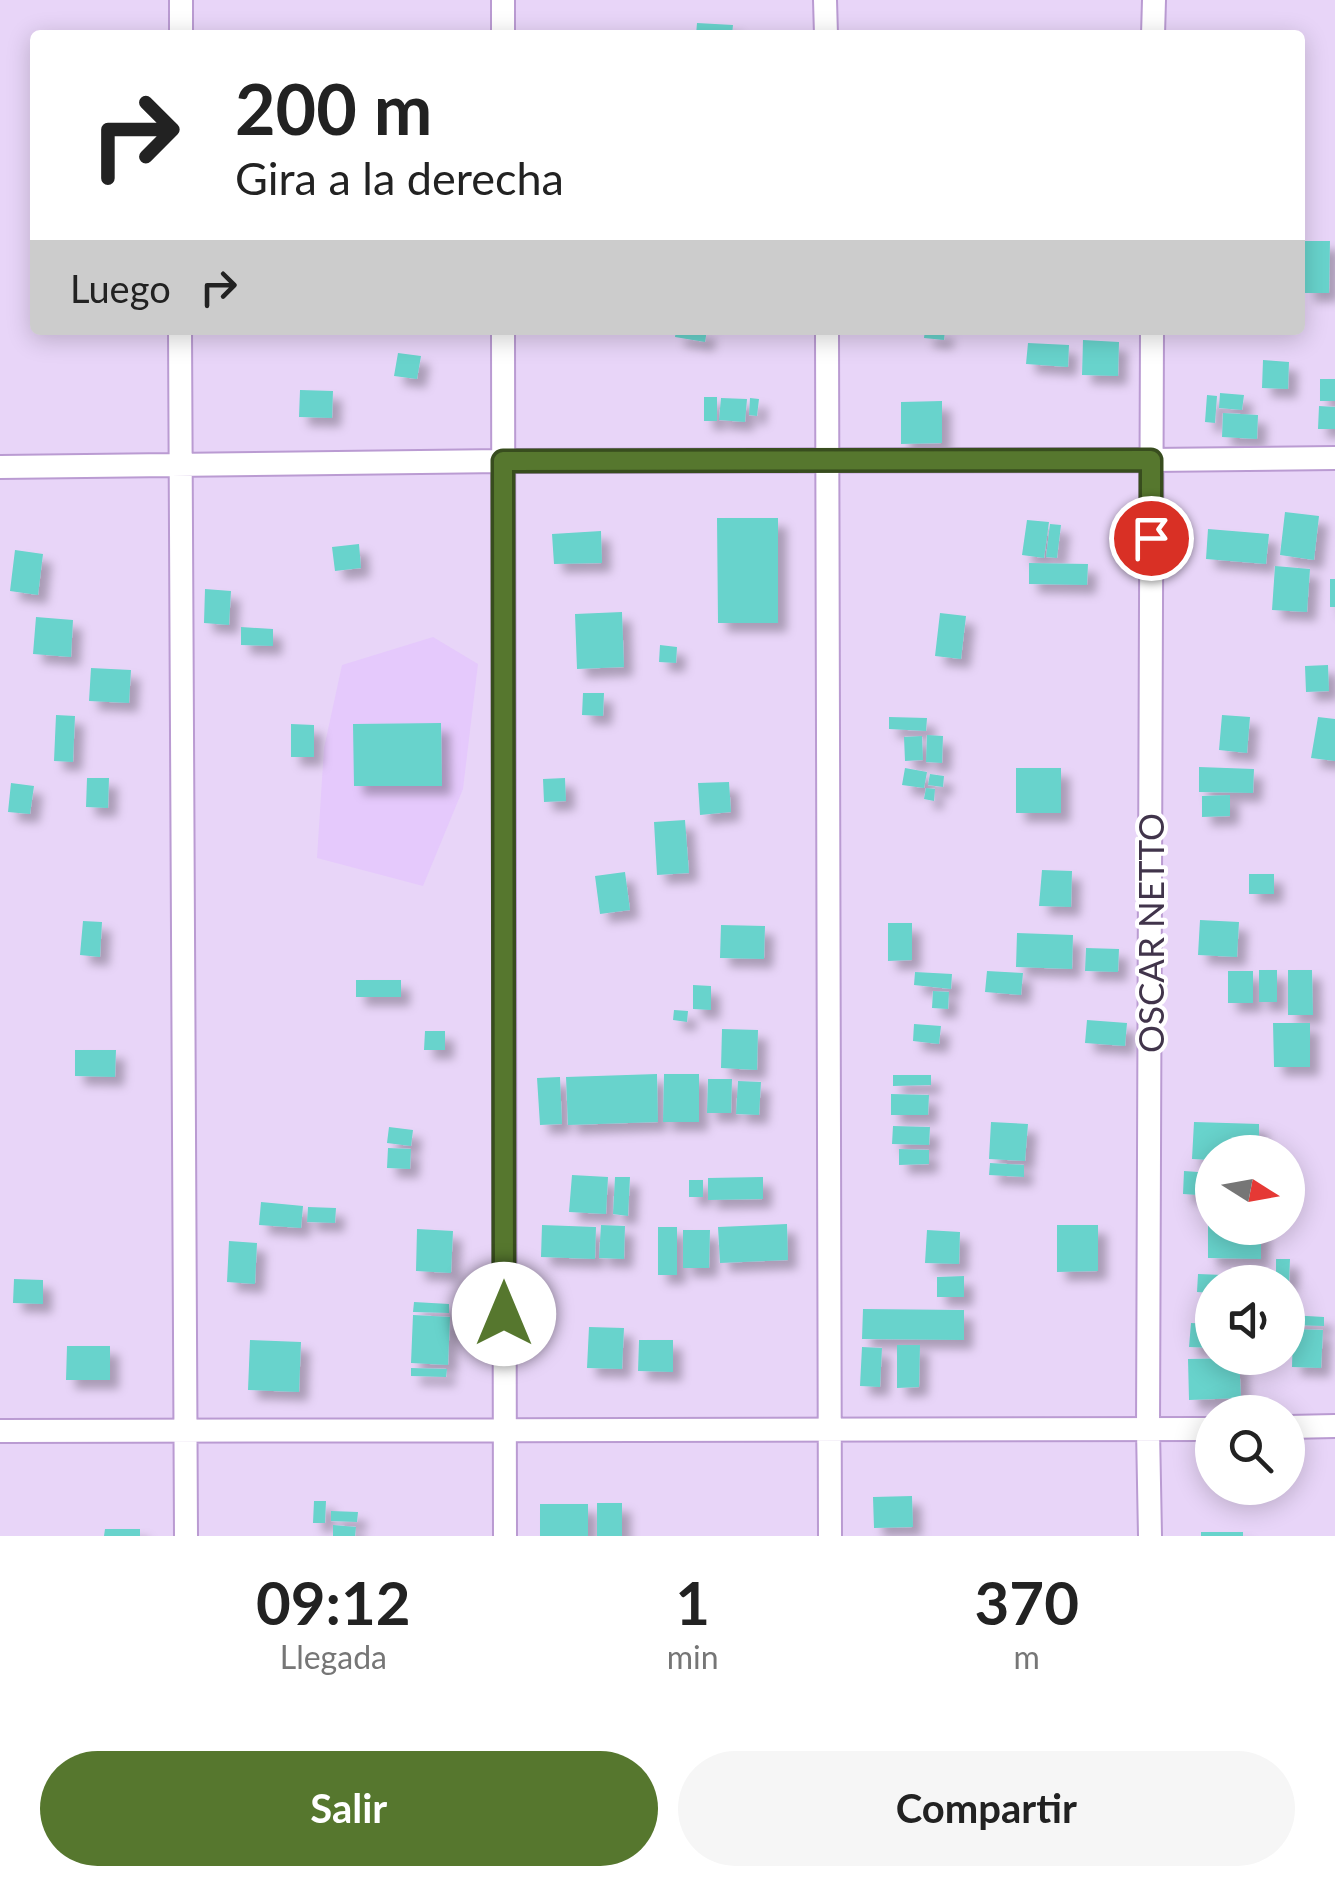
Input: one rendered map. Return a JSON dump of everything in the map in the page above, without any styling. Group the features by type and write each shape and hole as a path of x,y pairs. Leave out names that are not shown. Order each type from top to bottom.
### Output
{"street":[{"path":"181,0 181,30"},
{"path":"503,0 503,30"},
{"path":"826,0 826,30"},
{"path":"1153,30 1154,0"},
{"path":"180,335 186,1536"},
{"path":"503,335 505,1536"},
{"path":"826,335 830,1536"},
{"name":"OSCAR NETTO","path":"1150,1536 1152,335"},
{"path":"0,467 1335,458"},
{"path":"1305,1427 1335,1426"},
{"path":"0,1431 1195,1429"}],"shaded area":[{"path":"433,637 478,664 463,789 423,886 317,858 324,748 342,665"}],"building":[{"path":"697,23 733,25 732,30 696,30"},
{"path":"1305,241 1330,241 1329,293 1305,293"},
{"path":"675,335 706,335 705,342"},
{"path":"924,335 944,335 944,340"},
{"path":"1083,340 1119,342 1118,376 1082,375"},
{"path":"1028,343 1069,345 1068,367 1026,364"},
{"path":"398,353 421,356 417,379 394,376"},
{"path":"1263,360 1289,362 1288,389 1262,388"},
{"path":"1320,379 1335,379 1335,401 1320,401"},
{"path":"300,390 333,391 332,418 299,417"},
{"path":"1220,393 1244,395 1242,410 1219,408"},
{"path":"1207,395 1217,396 1215,423 1205,422"},
{"path":"704,397 717,397 717,421 704,421"},
{"path":"721,398 747,399 745,422 719,420"},
{"path":"750,398 759,399 757,416 749,415"},
{"path":"942,401 942,443 901,444 901,402"},
{"path":"1319,406 1335,407 1335,429 1318,429"},
{"path":"1223,413 1258,415 1257,439 1222,437"},
{"path":"1285,512 1319,516 1314,560 1280,555"},
{"path":"717,518 778,518 778,623 718,623"},
{"path":"1027,520 1049,522 1044,558 1022,555"},
{"path":"1050,524 1061,525 1057,558 1046,557"},
{"path":"1208,529 1269,534 1266,564 1206,559"},
{"path":"601,531 602,563 554,564 552,534"},
{"path":"359,544 361,568 335,571 332,547"},
{"path":"15,550 43,554 38,595 10,591"},
{"path":"1029,563 1088,564 1087,585 1029,584"},
{"path":"1275,566 1310,569 1307,612 1272,610"},
{"path":"1330,579 1335,579 1335,607 1330,607"},
{"path":"205,589 231,591 229,625 204,623"},
{"path":"622,612 624,667 577,669 575,614"},
{"path":"940,613 966,616 961,659 935,656"},
{"path":"36,617 73,620 71,657 33,654"},
{"path":"241,627 273,629 273,646 241,645"},
{"path":"660,645 677,647 676,663 659,662"},
{"path":"1328,665 1329,691 1306,692 1305,666"},
{"path":"91,668 131,670 129,703 89,701"},
{"path":"583,693 604,693 603,716 582,715"},
{"path":"56,715 75,716 73,762 54,761"},
{"path":"1222,715 1250,717 1247,753 1219,750"},
{"path":"889,717 927,718 926,731 889,729"},
{"path":"1318,717 1335,719 1335,761 1311,758"},
{"path":"441,723 442,786 354,786 353,724"},
{"path":"291,724 314,725 314,757 291,757"},
{"path":"927,735 943,736 942,763 926,762"},
{"path":"922,736 923,760 905,761 904,737"},
{"path":"1199,767 1254,769 1253,793 1199,792"},
{"path":"905,768 927,772 924,788 902,785"},
{"path":"1016,768 1061,768 1061,813 1016,813"},
{"path":"930,774 944,776 943,787 928,785"},
{"path":"87,778 109,778 108,808 86,807"},
{"path":"565,778 566,801 544,802 543,779"},
{"path":"729,782 731,812 700,815 698,783"},
{"path":"11,783 34,786 30,814 8,812"},
{"path":"926,788 935,789 934,801 924,799"},
{"path":"1230,795 1230,816 1202,817 1202,796"},
{"path":"685,820 689,873 657,875 654,822"},
{"path":"1042,870 1072,871 1071,907 1039,906"},
{"path":"625,872 630,910 600,914 595,876"},
{"path":"1249,874 1274,874 1274,894 1249,894"},
{"path":"1200,920 1239,922 1237,957 1198,955"},
{"path":"83,921 102,922 100,957 80,955"},
{"path":"888,923 912,923 912,960 888,961"},
{"path":"721,925 765,926 764,959 720,958"},
{"path":"1017,933 1073,935 1072,969 1016,967"},
{"path":"1086,948 1119,949 1118,972 1085,971"},
{"path":"1259,970 1277,970 1277,1002 1259,1002"},
{"path":"1288,970 1312,970 1313,1015 1288,1015"},
{"path":"987,971 1023,973 1021,995 985,992"},
{"path":"1228,971 1253,971 1253,1003 1228,1003"},
{"path":"915,972 952,974 951,989 914,985"},
{"path":"356,980 401,980 401,997 356,997"},
{"path":"693,985 711,986 711,1010 693,1009"},
{"path":"933,991 949,992 948,1009 932,1008"},
{"path":"674,1010 688,1011 687,1022 673,1020"},
{"path":"1087,1020 1127,1023 1125,1046 1085,1043"},
{"path":"1273,1023 1310,1023 1310,1067 1274,1067"},
{"path":"914,1024 941,1026 939,1044 913,1041"},
{"path":"722,1029 758,1030 757,1070 721,1068"},
{"path":"425,1031 445,1031 445,1050 424,1050"},
{"path":"75,1050 116,1050 115,1077 75,1076"},
{"path":"657,1074 658,1122 568,1125 566,1077"},
{"path":"664,1074 699,1074 699,1122 663,1122"},
{"path":"893,1075 931,1075 931,1085 893,1086"},
{"path":"560,1077 562,1124 540,1125 537,1078"},
{"path":"708,1079 732,1079 731,1113 707,1113"},
{"path":"738,1081 761,1082 759,1115 736,1114"},
{"path":"891,1094 929,1095 928,1115 891,1115"},
{"path":"991,1122 1028,1124 1025,1161 989,1159"},
{"path":"1194,1122 1259,1124 1259,1135 1195,1135 1192,1159"},
{"path":"893,1126 930,1127 929,1145 892,1144"},
{"path":"389,1127 413,1130 411,1146 387,1143"},
{"path":"388,1148 411,1149 410,1169 387,1168"},
{"path":"899,1149 929,1150 929,1164 899,1165"},
{"path":"990,1163 1024,1165 1024,1177 989,1175"},
{"path":"1184,1171 1195,1172 1195,1195 1183,1194"},
{"path":"572,1175 608,1177 606,1214 569,1212"},
{"path":"615,1177 630,1177 628,1216 613,1214"},
{"path":"763,1177 763,1199 708,1200 708,1178"},
{"path":"689,1180 703,1180 703,1197 689,1197"},
{"path":"261,1202 303,1206 301,1228 259,1225"},
{"path":"308,1207 336,1208 335,1223 307,1222"},
{"path":"787,1224 788,1260 720,1263 718,1227"},
{"path":"542,1225 596,1227 595,1259 541,1257"},
{"path":"601,1225 625,1226 624,1259 599,1258"},
{"path":"1057,1225 1098,1225 1098,1271 1057,1272"},
{"path":"658,1227 677,1227 677,1275 658,1275"},
{"path":"417,1229 453,1231 451,1273 416,1271"},
{"path":"683,1230 710,1230 709,1268 683,1268"},
{"path":"927,1230 960,1232 959,1264 925,1263"},
{"path":"229,1241 257,1243 255,1284 227,1282"},
{"path":"1208,1245 1261,1245 1261,1259 1208,1258"},
{"path":"1276,1259 1290,1259 1290,1265 1276,1265"},
{"path":"964,1276 964,1297 937,1297 937,1277"},
{"path":"14,1279 43,1280 43,1304 13,1303"},
{"path":"414,1302 449,1304 449,1313 413,1312"},
{"path":"863,1309 964,1310 964,1340 862,1339"},
{"path":"413,1315 450,1317 448,1365 411,1363"},
{"path":"1305,1316 1324,1317 1324,1326 1305,1325"},
{"path":"1191,1323 1195,1323 1195,1347 1189,1347"},
{"path":"589,1327 624,1328 622,1369 587,1368"},
{"path":"1305,1329 1323,1330 1321,1368 1305,1367"},
{"path":"250,1340 301,1342 299,1392 248,1390"},
{"path":"639,1340 673,1340 673,1372 638,1371"},
{"path":"897,1345 920,1345 919,1387 897,1388"},
{"path":"67,1346 110,1346 110,1380 66,1380"},
{"path":"862,1347 882,1348 880,1387 860,1386"},
{"path":"1188,1359 1195,1359 1195,1375 1240,1375 1241,1395 1195,1395 1195,1400 1189,1400"},
{"path":"411,1368 447,1369 446,1377 411,1376"},
{"path":"912,1496 913,1527 874,1528 873,1497"},
{"path":"314,1501 326,1501 325,1523 313,1523"},
{"path":"597,1503 622,1503 622,1536 597,1536"},
{"path":"540,1504 588,1504 588,1536 540,1536"},
{"path":"331,1511 358,1512 357,1522 331,1521"},
{"path":"333,1525 356,1527 355,1536 333,1536"},
{"path":"105,1529 140,1529 140,1536 104,1536"},
{"path":"1201,1532 1243,1532 1243,1536 1201,1536"}],"route":[{"path":"504,1314 503,461 1151,460 1151,538"}]}
